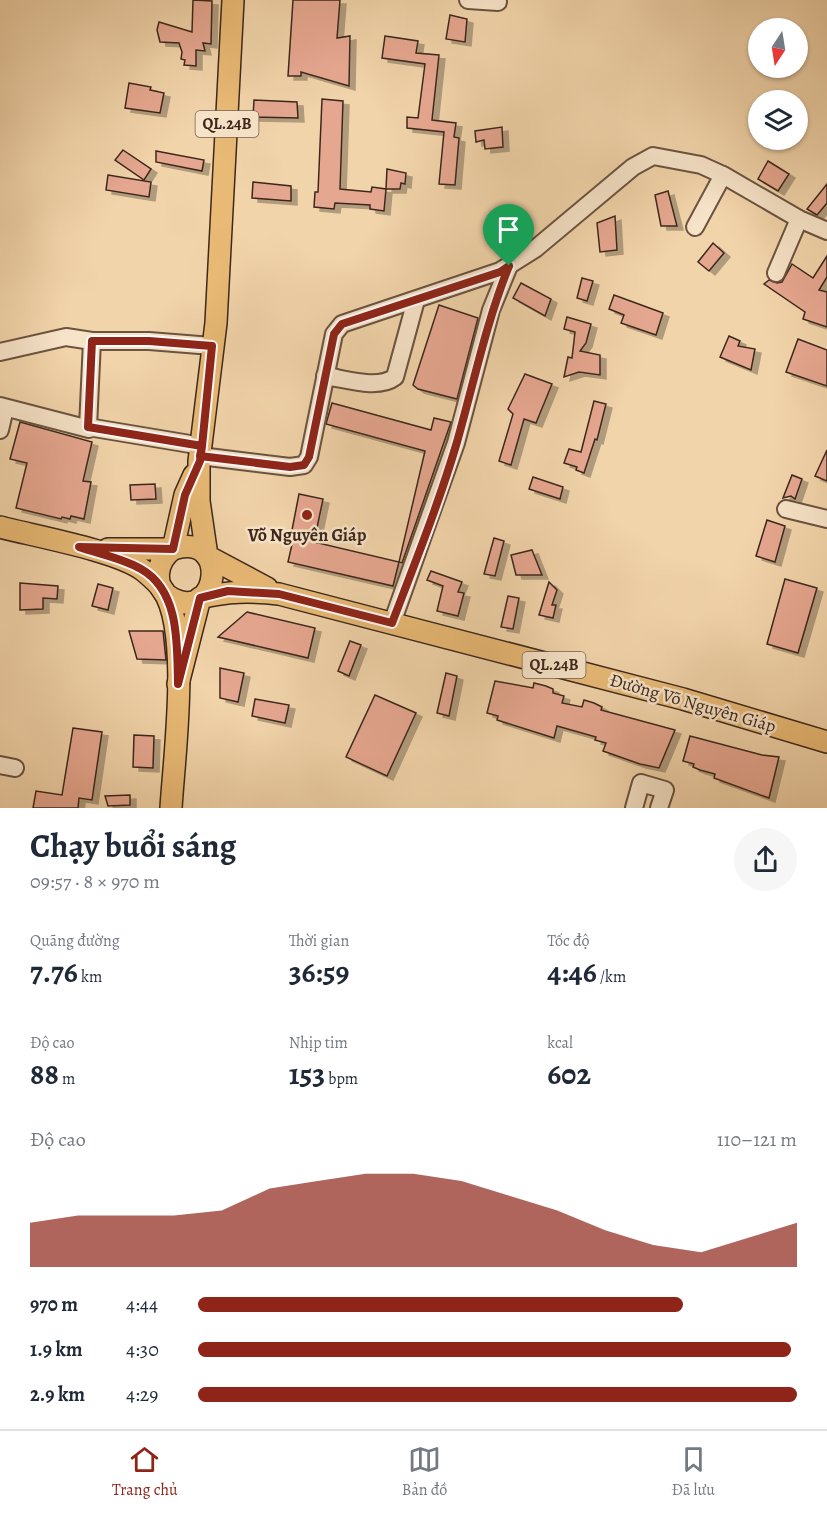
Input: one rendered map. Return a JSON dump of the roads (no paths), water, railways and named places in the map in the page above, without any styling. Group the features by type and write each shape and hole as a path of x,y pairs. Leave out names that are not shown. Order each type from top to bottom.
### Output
{"main road":[{"name":"QL.24B","path":"200,598 212,583 212,564 207,556 198,501 200,454 216,323 233,0"},
{"name":"QL.24B","path":"164,591 158,578 158,570 161,561 173,549 185,495 200,454"},
{"path":"0,527 79,547 143,570 173,599 182,602 200,598 178,684"},
{"path":"79,547 173,549 191,547 207,556"},
{"name":"Đường Võ Nguyên Giáp","path":"207,556 279,594"},
{"path":"164,591 177,636 178,684 171,808"},
{"name":"Đường Võ Nguyên Giáp","path":"200,598 228,591 279,594 683,699 827,742"}],"street":[{"path":"468,0 498,2"},
{"path":"0,430 2,407 60,423 88,429 88,427 200,454 290,467 304,465 309,457 334,334 342,324 500,272 535,249 633,167 653,156 701,165 723,175 799,219 827,231"},
{"path":"695,227 723,175"},
{"path":"776,273 799,219"},
{"path":"392,623 423,542 456,443 491,310 509,266"},
{"path":"325,376 374,383 387,383 395,377 416,300"},
{"path":"0,352 66,337 92,341 149,341 212,346"},
{"path":"88,427 92,341"},
{"path":"786,509 827,519"},
{"path":"634,808 641,783 665,790 659,808"}],"place":[{"name":"Võ Nguyên Giáp","path":"307,515"}]}
